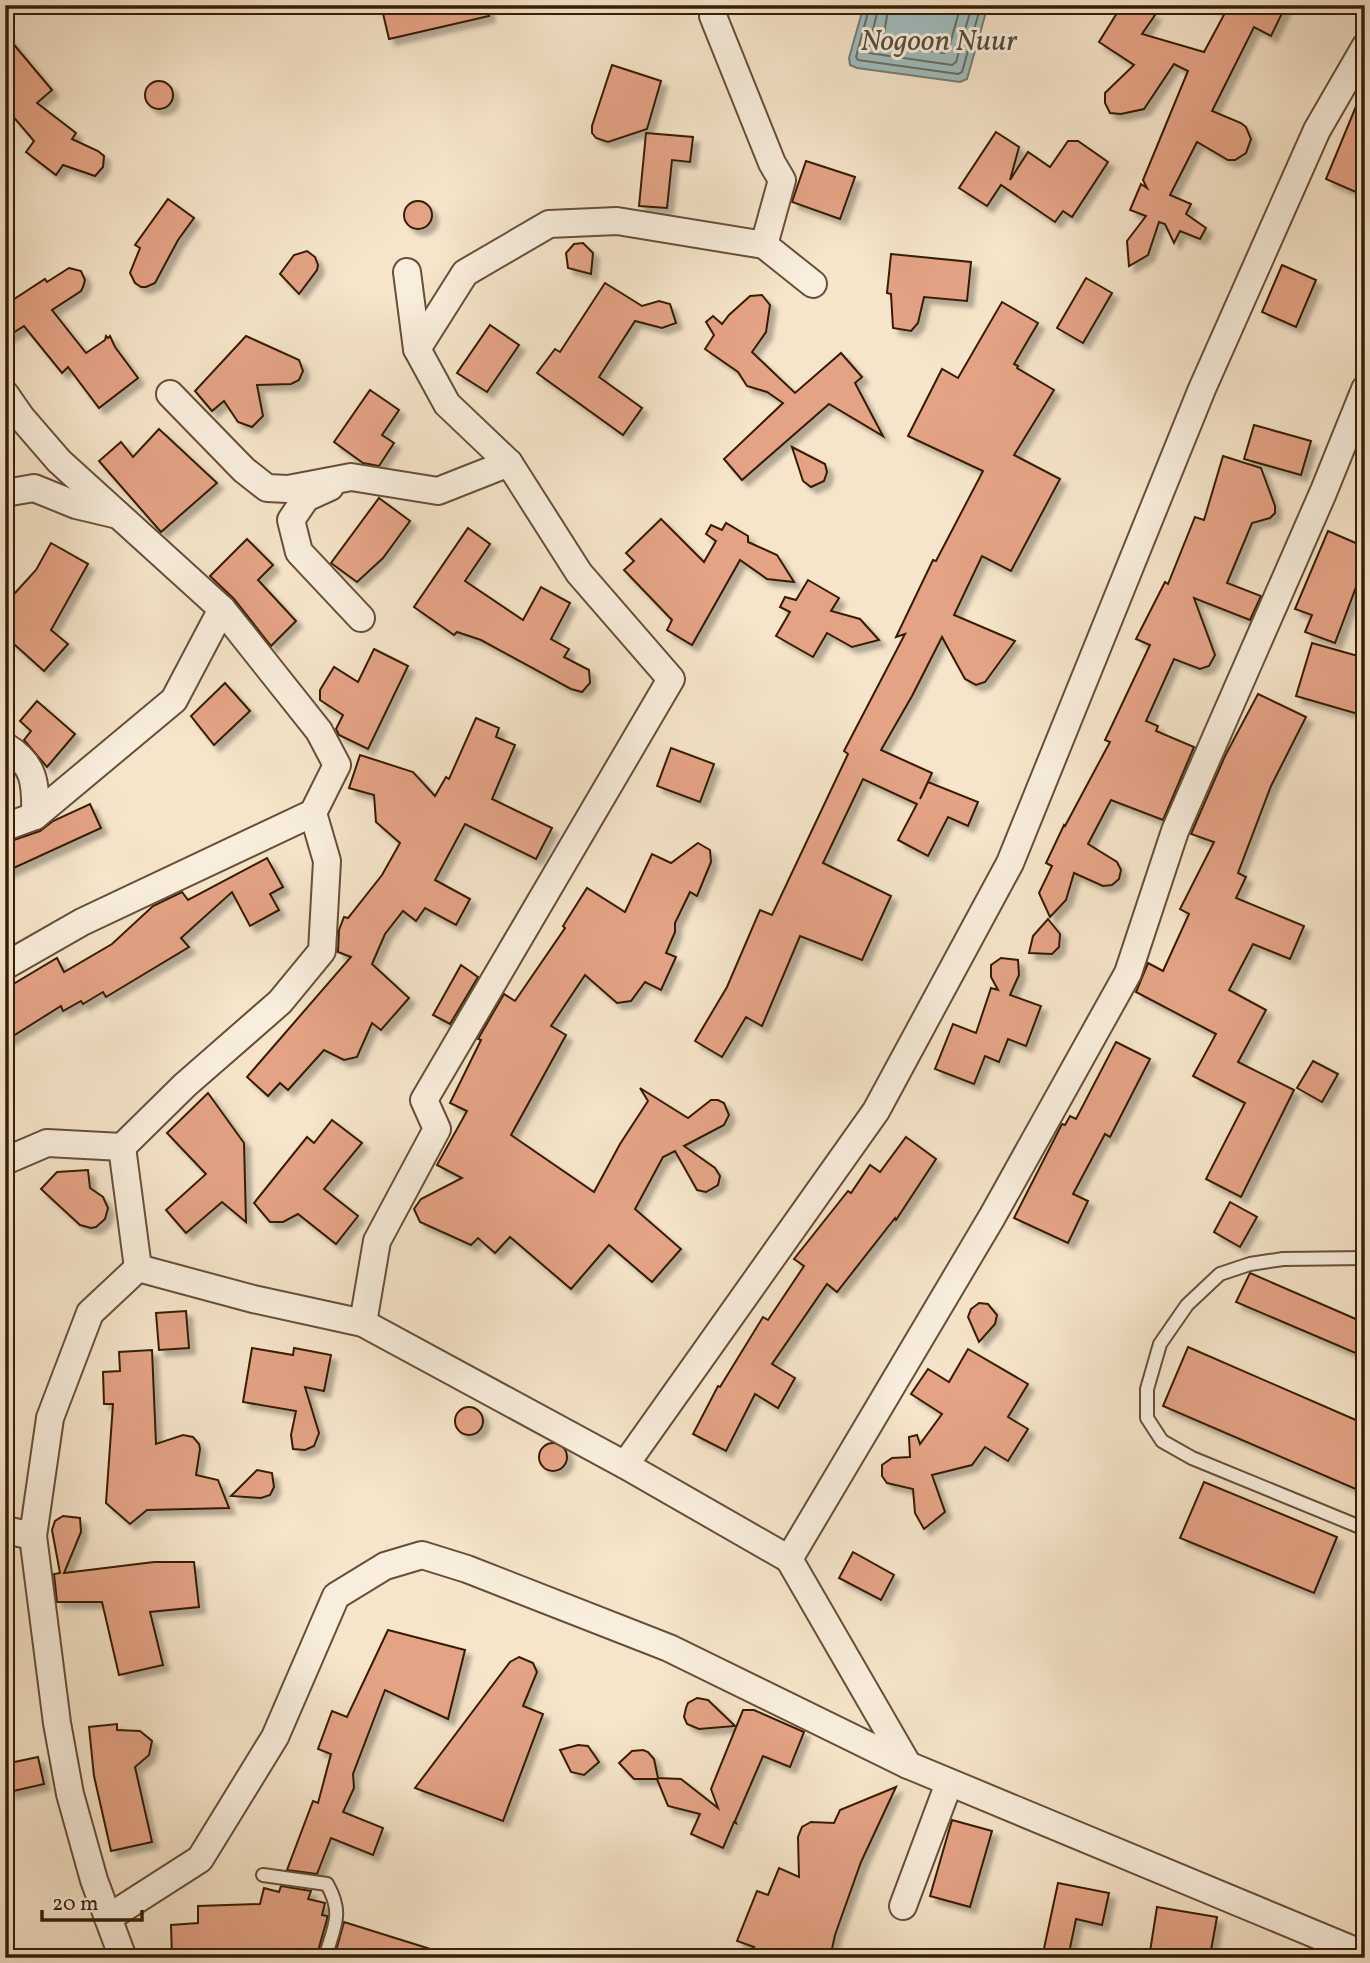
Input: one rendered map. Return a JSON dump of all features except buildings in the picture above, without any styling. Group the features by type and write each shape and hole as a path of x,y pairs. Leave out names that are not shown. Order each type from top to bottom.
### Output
{"street":[{"path":"713,16 772,163 782,180 764,245"},
{"path":"625,1465 876,1111 1010,863 1202,389 1317,130 1365,47"},
{"path":"417,349 465,273 549,224 617,221 764,245 813,284"},
{"path":"363,1323 377,1241 437,1129 424,1100 671,679 579,573 509,463 447,404 417,349 407,272"},
{"path":"789,1559 992,1217 1128,973 1175,831 1323,493 1365,389"},
{"path":"5,394 59,461 222,610 319,731 337,765 313,813 82,922 5,966"},
{"path":"170,394 244,470 267,488 289,489 351,477 438,491 509,463"},
{"path":"5,475 76,505 121,516"},
{"path":"351,477 306,498 291,520 299,552 361,618"},
{"path":"5,492 34,488"},
{"path":"5,827 35,816 174,700 222,610"},
{"path":"5,746 21,755 36,785 35,816"},
{"path":"5,1161 47,1143 122,1147 185,1085 280,1002 322,951 327,861 313,813"},
{"path":"122,1147 138,1268"},
{"path":"138,1268 253,1299 363,1323 625,1465 789,1559 908,1765"},
{"path":"123,1958 94,1880 70,1794 57,1723 33,1536 50,1418 90,1313 138,1268"},
{"path":"5,1530 33,1536"},
{"path":"108,1917 200,1859 275,1737 336,1596 385,1566 422,1555 467,1569 669,1648 908,1765 1365,1955"},
{"path":"903,1906 950,1783"}],"lane":[{"path":"1365,1258 1283,1259 1250,1264 1220,1274 1187,1305 1160,1344 1147,1389 1147,1418 1162,1441 1192,1458 1365,1529"},
{"path":"264,1875 327,1884 336,1901 337,1916 325,1958"}],"water":[{"name":"Nogoon Nuur","path":"864,5 988,5 967,79 960,82 850,65 849,58"}]}
